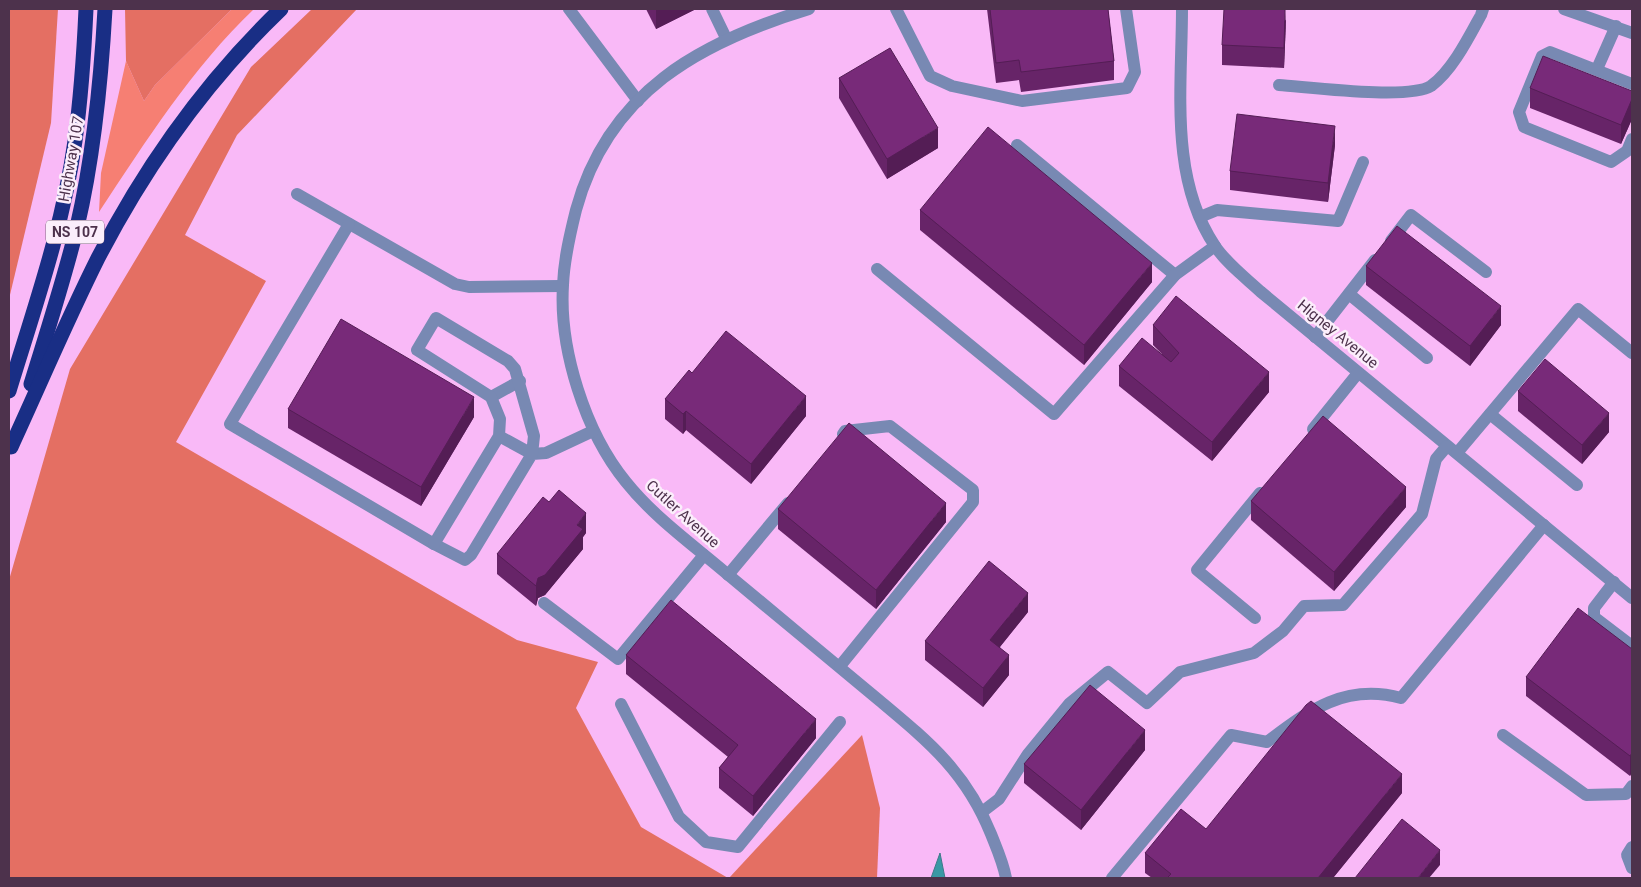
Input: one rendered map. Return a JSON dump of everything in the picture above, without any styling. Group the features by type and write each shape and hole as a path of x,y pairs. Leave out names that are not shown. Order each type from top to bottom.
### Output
{"highway":[{"path":"9,391 38,304 58,224 75,143 86,9"},
{"name":"Highway 107","path":"10,451 56,304 77,226 92,148 102,67 105,9"},
{"path":"10,451 67,322 99,258 134,195 173,136 216,78 281,9"}],"street":[{"path":"569,9 638,101"},
{"path":"712,9 726,38"},
{"name":"Cutler Avenue","path":"809,9 726,38 668,73 638,101 615,127 596,158 569,238 562,286 568,354 593,431 626,482 648,507 840,666 946,759 965,783 982,812 1003,863 1006,878"},
{"path":"896,9 930,76 952,86 1022,101 1127,88 1135,72 1126,9"},
{"name":"Higney Avenue","path":"1182,9 1182,139 1186,172 1200,217 1215,246 1261,292 1632,598"},
{"path":"1279,85 1393,94 1430,86 1458,56 1482,15 1483,9"},
{"path":"1564,9 1632,33"},
{"path":"1597,69 1616,26"},
{"path":"1632,84 1550,52 1542,56 1519,112 1524,127 1611,162 1627,151 1632,139"},
{"path":"1017,145 1175,275"},
{"path":"1200,217 1217,210 1338,222 1363,162"},
{"path":"296,194 455,284 469,287 562,286"},
{"path":"1315,337 1411,215 1486,272"},
{"path":"349,224 230,424 434,544 465,560 472,555 532,454 534,436 520,381 512,364 436,318 417,350 491,397 500,419 499,436 434,544"},
{"path":"877,270 1054,414 1175,275 1215,246"},
{"path":"1349,294 1427,358"},
{"path":"982,812 999,799 1028,754 1069,704 1108,672 1146,703 1180,672 1254,653 1283,631 1304,606 1342,605 1422,514 1436,459 1452,450 1490,414 1578,308 1632,353"},
{"path":"1301,442 1358,372"},
{"path":"491,397 520,381"},
{"path":"1490,414 1577,485"},
{"path":"833,446 845,431 890,426 973,490 973,502 840,666"},
{"path":"499,436 532,454 546,452 593,431"},
{"path":"1255,618 1197,570 1271,480"},
{"path":"728,575 797,492"},
{"path":"1112,878 1231,734 1267,742 1301,716 1337,698 1364,693 1401,698 1544,525"},
{"path":"544,603 618,658 704,555"},
{"path":"1614,582 1594,608 1594,617 1632,646"},
{"path":"621,704 679,817 706,842 738,847 840,722"},
{"path":"1503,735 1586,795 1626,794 1632,786"},
{"path":"1632,846 1627,855 1632,868"}],"shaded area":[{"path":"9,9 58,9 51,123 9,299"},
{"path":"125,9 232,9 155,85 144,101 126,61"},
{"path":"232,9 254,9 231,32 190,80 152,132 99,212 101,173 126,61 144,101 155,85"},
{"path":"312,9 357,9 237,135 185,235 266,281 176,442 517,640 598,662 576,708 641,827 728,878 9,878 9,580 70,369 251,67"},
{"path":"862,735 880,808 877,878 729,878"},
{"path":"940,853 945,878 931,878"}],"building":[{"path":"990,9 1108,9 1114,61 1021,72 1019,60 996,63"},
{"path":"1224,9 1285,9 1284,48 1222,45"},
{"path":"890,48 938,128 887,159 839,78"},
{"path":"1543,56 1632,91 1632,99 1621,125 1530,88"},
{"path":"1237,114 1335,126 1328,183 1230,171"},
{"path":"988,127 1152,263 1084,345 920,210"},
{"path":"1397,226 1501,306 1470,346 1366,266"},
{"path":"1176,296 1269,372 1212,442 1119,366 1142,338 1171,362 1179,353 1153,325"},
{"path":"341,319 474,397 421,487 288,409"},
{"path":"726,331 806,396 751,464 686,411 683,414 665,399 689,370 692,373"},
{"path":"1545,359 1609,413 1582,445 1518,391"},
{"path":"1323,416 1406,487 1334,572 1251,501"},
{"path":"849,423 946,503 876,590 778,509"},
{"path":"559,490 586,513 577,525 583,529 545,575 538,578 536,586 497,554 543,497 549,502"},
{"path":"989,561 1028,593 990,640 1009,655 983,688 925,641"},
{"path":"671,600 816,719 753,796 719,768 738,745 626,655"},
{"path":"1578,608 1632,649 1632,753 1630,756 1526,677"},
{"path":"1090,685 1145,730 1081,810 1024,764"},
{"path":"1311,701 1402,774 1318,878 1167,878 1171,874 1145,853 1181,809 1206,829"},
{"path":"1402,819 1440,850 1418,878 1355,878"}]}
